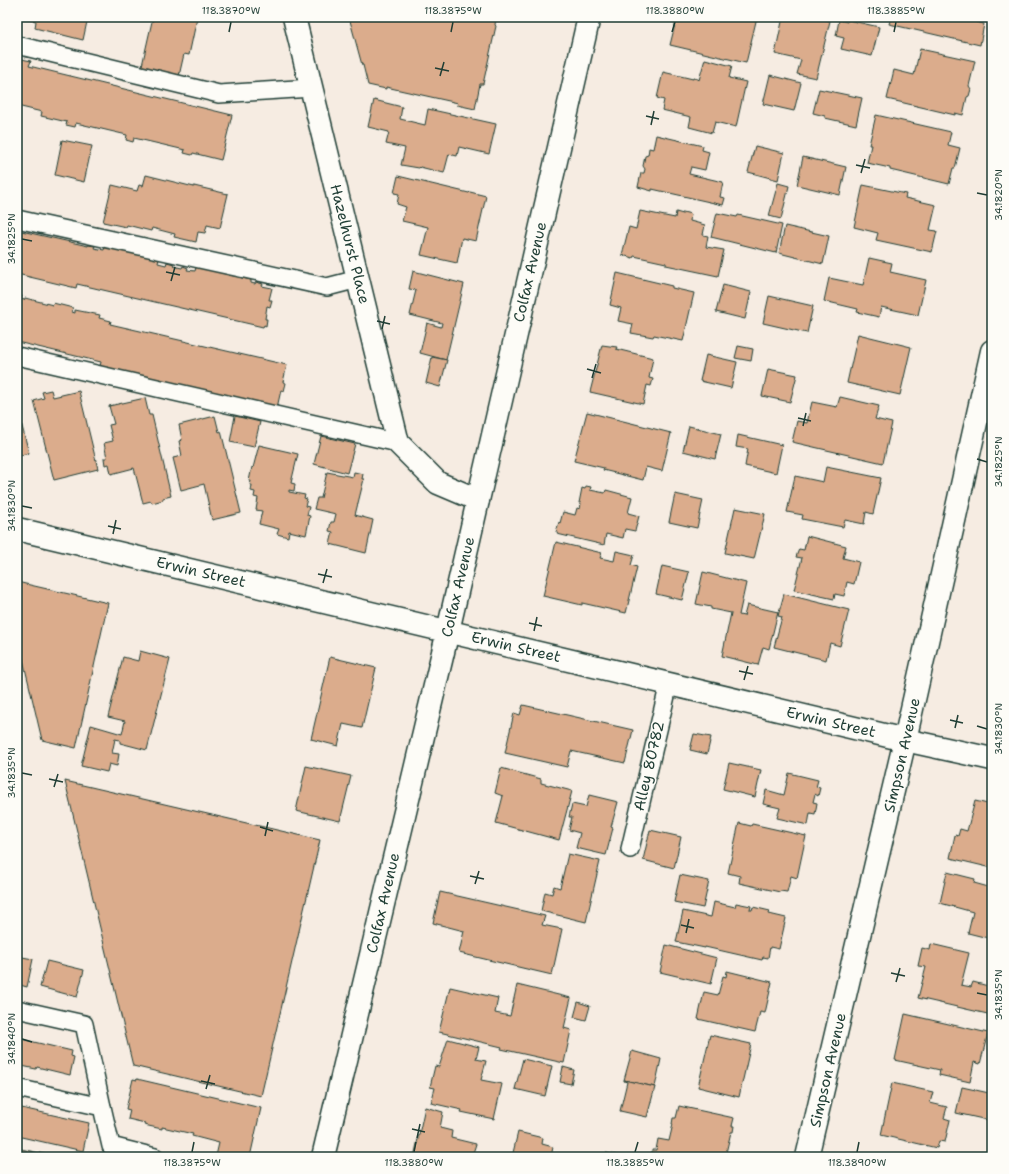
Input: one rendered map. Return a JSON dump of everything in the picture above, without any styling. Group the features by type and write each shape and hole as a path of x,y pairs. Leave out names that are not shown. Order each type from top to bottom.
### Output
{"street":[{"name":"Hazelhurst Place","path":"294,17 398,443"},
{"name":"Colfax Avenue","path":"323,1157 448,631 589,17"},
{"name":"Simpson Avenue","path":"807,1157 905,740 992,351"},
{"path":"398,443 438,483 478,500"},
{"name":"Erwin Street","path":"17,529 905,740 992,759"}],"lane":[{"path":"17,45 219,94 312,88"},
{"path":"17,219 327,287 358,279"},
{"path":"17,356 398,443"},
{"name":"Alley 80782","path":"630,849 669,683"},
{"path":"17,1009 84,1024 111,1146 155,1157"},
{"path":"17,1088 102,1107"}],"building":[{"path":"18,17 88,17 83,40 35,28 36,21"},
{"path":"153,17 197,18 189,55 184,54 179,76 141,70"},
{"path":"349,17 496,17 496,26 483,84 480,84 475,109 457,105 458,103 386,87 386,89 368,85"},
{"path":"677,17 757,17 746,63 670,45"},
{"path":"783,17 816,17 830,21 816,78 797,74 801,60 775,54"},
{"path":"891,17 977,17 976,22 984,24 980,45 889,24"},
{"path":"839,20 847,22 848,20 879,27 872,56 841,49 844,38 836,36"},
{"path":"920,49 975,61 969,86 971,89 969,96 967,97 963,115 955,113 955,115 887,99 894,70 914,75"},
{"path":"17,58 31,61 29,66 232,115 221,160 193,153 192,155 184,153 185,150 134,138 133,142 126,140 127,135 76,123 75,127 66,125 67,122 41,116 42,112 17,106"},
{"path":"705,59 732,66 729,78 746,82 736,127 715,122 712,133 689,127 691,117 662,110 664,100 657,98 663,72 699,80"},
{"path":"770,75 801,83 794,111 763,104"},
{"path":"819,89 862,98 856,125 825,118 825,116 813,113"},
{"path":"374,100 402,107 400,119 425,125 428,109 496,124 489,154 459,147 457,156 449,154 444,173 420,167 401,165 405,148 386,144 389,132 368,127"},
{"path":"876,115 951,132 948,145 960,148 949,184 867,163 871,145 869,145"},
{"path":"656,135 703,146 702,150 709,152 705,170 691,167 689,174 723,182 720,197 725,198 723,205 638,187 641,173 644,173 645,169 643,166 645,156 648,155 649,148 653,149"},
{"path":"62,140 92,146 84,182 55,175"},
{"path":"755,146 784,153 778,180 748,172"},
{"path":"803,157 846,167 840,195 797,185"},
{"path":"146,175 228,194 220,228 207,225 205,233 198,232 196,242 174,237 175,234 152,228 151,231 127,225 126,227 103,222 112,185 137,191 139,185 143,186"},
{"path":"398,176 486,196 476,241 462,238 457,263 421,255 428,227 402,221 406,207 397,204 399,194 394,193"},
{"path":"778,183 789,186 781,219 769,216"},
{"path":"863,185 906,194 905,198 936,205 930,230 937,231 932,252 876,240 878,233 854,227"},
{"path":"640,211 675,218 676,212 683,214 683,212 691,214 690,221 705,225 703,235 708,236 706,247 724,250 718,276 666,265 666,263 634,256 633,258 622,255 629,227 636,229"},
{"path":"717,213 737,217 738,215 782,225 776,253 711,237"},
{"path":"785,226 829,236 823,264 779,253"},
{"path":"17,230 88,246 95,246 94,248 104,250 105,246 159,259 158,263 166,265 167,262 174,264 173,266 182,268 183,266 188,268 187,270 195,271 196,267 251,280 251,283 255,284 256,282 263,284 262,286 272,288 269,300 272,300 270,307 267,306 265,319 267,319 266,326 264,325 263,327 77,284 76,288 17,274"},
{"path":"869,258 892,263 890,272 926,280 918,315 881,307 879,317 857,312 858,309 824,301 829,278 863,285"},
{"path":"413,271 464,284 446,360 420,353 427,323 441,327 442,323 410,315 416,290 409,289"},
{"path":"617,273 672,286 672,288 694,293 683,341 654,335 653,337 631,333 633,324 618,321 621,308 610,305"},
{"path":"723,285 751,292 745,319 716,312"},
{"path":"17,295 22,296 21,299 24,300 25,298 73,308 72,312 75,313 75,310 100,315 99,318 111,321 110,324 287,365 283,382 286,383 284,391 281,390 277,408 251,401 250,405 244,400 192,387 191,391 100,366 101,362 17,342"},
{"path":"769,296 813,306 807,333 763,323"},
{"path":"858,334 911,347 900,395 847,383"},
{"path":"602,345 617,347 616,349 653,358 649,378 653,379 651,386 647,385 643,404 590,392"},
{"path":"738,346 753,349 751,361 735,358"},
{"path":"706,355 737,362 731,388 700,381"},
{"path":"432,357 447,360 440,387 426,383"},
{"path":"768,369 797,375 790,402 762,396"},
{"path":"51,390 53,397 79,391 98,469 54,480 34,401 44,398 42,392"},
{"path":"840,397 879,406 875,419 892,423 883,463 792,442 797,421 807,423 812,402 837,407"},
{"path":"145,398 149,415 152,415 171,496 152,503 151,501 143,503 134,468 111,474 109,464 105,465 104,458 107,458 104,443 113,441 109,425 114,424 109,406"},
{"path":"17,407 29,453 17,456"},
{"path":"587,412 671,433 662,471 646,467 643,480 603,470 604,468 574,461"},
{"path":"215,416 219,432 221,431 241,513 212,520 204,484 181,490 173,458 182,456 179,441 182,440 179,425"},
{"path":"235,416 260,422 254,447 230,442"},
{"path":"689,426 721,434 715,459 683,451"},
{"path":"738,435 782,445 776,473 745,466 748,449 736,447"},
{"path":"321,436 355,444 347,473 314,464"},
{"path":"259,445 298,454 291,483 295,484 294,491 289,490 289,492 305,495 304,498 307,499 305,506 309,507 307,515 310,516 306,535 289,531 288,537 277,534 279,529 259,524 262,511 256,510 258,498 254,497 255,492 251,491 252,485 250,485 251,481 249,481"},
{"path":"826,467 881,478 873,514 866,512 864,524 845,520 843,527 802,519 803,515 787,512 795,476 823,482"},
{"path":"327,472 353,477 354,472 363,474 362,479 364,479 355,515 373,520 366,553 330,544 333,532 329,531 331,522 334,522 336,514 314,509 317,498 321,498"},
{"path":"586,486 591,487 590,490 605,493 606,490 632,497 628,513 639,516 635,531 625,529 623,538 606,534 604,545 557,534 558,532 556,532 563,512 575,515 577,508 580,509 581,503 579,503 582,488 585,489"},
{"path":"675,494 703,500 697,528 669,522"},
{"path":"735,508 765,514 754,559 725,553"},
{"path":"807,536 846,546 843,558 859,562 854,584 847,582 844,596 835,594 834,599 794,590 802,558 796,557 799,549 804,550"},
{"path":"556,542 602,553 600,558 614,561 616,551 634,555 631,565 637,567 626,613 543,596"},
{"path":"662,566 689,572 682,600 656,594"},
{"path":"703,572 746,583 739,615 744,616 747,605 778,612 769,649 763,647 758,665 722,656 731,613 696,604"},
{"path":"17,582 108,603 76,748 42,740 17,634"},
{"path":"784,594 849,610 840,646 830,643 826,660 774,647 782,617 778,616"},
{"path":"140,651 170,659 147,750 120,743 120,740 115,739 112,753 119,754 117,766 109,764 107,772 81,766 91,725 122,734 125,721 108,717 123,657 138,661"},
{"path":"330,657 376,668 362,728 343,724 338,746 311,739"},
{"path":"523,705 633,730 625,763 571,751 567,767 505,753 514,713 520,715"},
{"path":"694,734 711,737 707,754 690,750"},
{"path":"729,763 761,770 755,797 723,789"},
{"path":"306,766 351,776 340,821 296,811"},
{"path":"501,768 541,779 541,783 572,791 559,840 496,823 503,796 495,793"},
{"path":"789,773 818,780 816,787 820,788 818,796 815,794 813,802 817,803 815,814 810,813 808,825 777,818 780,808 763,804 766,790 784,795"},
{"path":"65,781 320,840 261,1096 133,1066"},
{"path":"589,795 618,802 611,827 613,828 606,855 576,848 580,833 569,830 572,817 569,817 572,804 586,807"},
{"path":"975,801 992,805 992,868 950,858 955,835 958,836 960,829 967,831"},
{"path":"739,823 751,826 752,824 806,836 797,878 791,876 787,892 780,892 739,883 740,876 728,873"},
{"path":"650,830 681,837 674,868 643,860"},
{"path":"568,854 600,861 586,922 541,911 545,892 552,894 554,886 560,888"},
{"path":"947,872 975,879 974,883 992,888 992,939 968,933 973,912 940,903"},
{"path":"680,875 709,881 703,908 674,902"},
{"path":"440,892 545,916 542,925 562,929 552,975 459,953 464,931 433,923"},
{"path":"714,902 735,907 736,903 751,906 750,910 752,910 753,907 770,911 769,914 786,918 779,949 770,947 768,958 763,957 762,960 676,942 683,911 711,917"},
{"path":"931,944 969,953 961,985 971,987 973,982 992,987 992,1015 918,998 926,967 918,966 922,948 930,950"},
{"path":"666,945 717,958 711,984 660,972"},
{"path":"17,956 33,959 27,987 20,985 19,992 17,992"},
{"path":"47,961 84,970 77,997 40,987"},
{"path":"727,971 772,982 765,1013 760,1012 755,1032 698,1019 704,992 718,995 723,976 726,977"},
{"path":"517,985 571,998 564,1028 571,1030 564,1063 501,1049 502,1047 439,1032 450,987 498,998 495,1013 510,1016"},
{"path":"578,1002 590,1006 586,1020 574,1017"},
{"path":"905,1014 988,1033 980,1064 974,1062 970,1082 939,1075 940,1070 895,1060"},
{"path":"710,1035 751,1044 739,1097 698,1087"},
{"path":"17,1038 72,1051 71,1056 74,1057 70,1075 37,1067 36,1069 17,1065"},
{"path":"448,1039 479,1047 476,1059 486,1061 481,1080 502,1084 494,1119 461,1112 462,1110 431,1103 435,1088 430,1087 435,1066 439,1067"},
{"path":"632,1051 661,1059 655,1087 624,1080"},
{"path":"523,1059 552,1066 545,1096 515,1089"},
{"path":"563,1067 574,1070 571,1084 560,1082"},
{"path":"133,1079 261,1108 250,1157 216,1156 219,1143 192,1136 193,1134 162,1127 162,1129 144,1125 145,1123 128,1119 130,1110 126,1109"},
{"path":"624,1080 655,1087 647,1117 620,1111 627,1082"},
{"path":"892,1083 933,1092 930,1103 947,1107 944,1118 950,1120 945,1142 939,1141 937,1148 881,1135"},
{"path":"962,1087 989,1093 988,1097 992,1098 992,1121 956,1113"},
{"path":"679,1106 734,1118 732,1126 734,1126 733,1132 731,1132 725,1157 654,1156 655,1154 652,1153 652,1150 656,1150 658,1139 669,1141 673,1118 676,1118"},
{"path":"17,1107 89,1123 83,1151 17,1136"},
{"path":"425,1107 443,1112 440,1128 452,1131 451,1138 476,1144 473,1153 490,1157 414,1157"},
{"path":"518,1132 543,1138 542,1144 553,1147 551,1157 512,1157"},
{"path":"17,1148 52,1156 52,1157 17,1157"},
{"path":"606,1153 624,1157 605,1157"}]}
